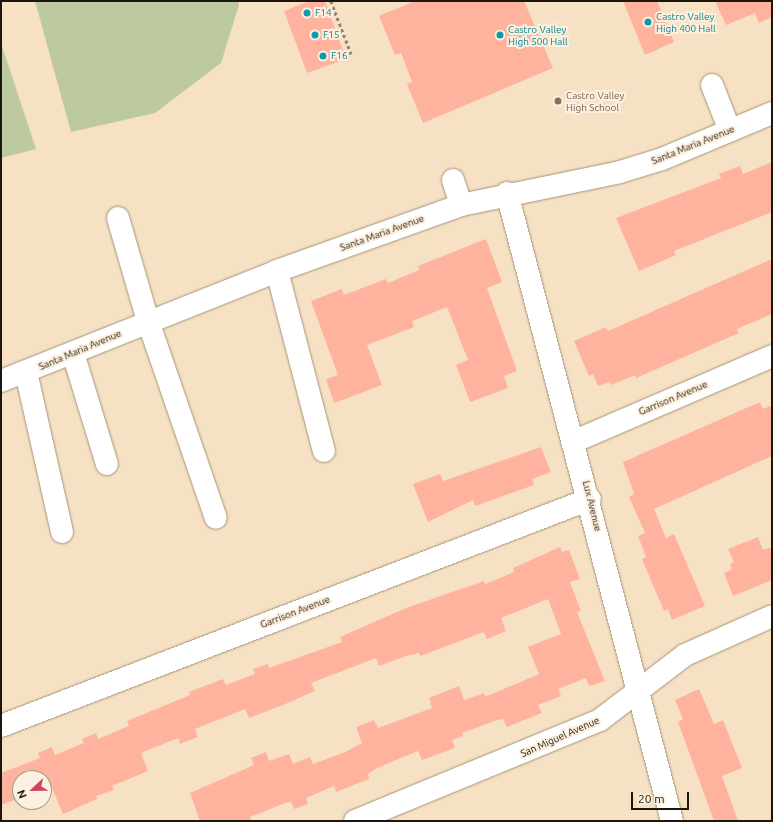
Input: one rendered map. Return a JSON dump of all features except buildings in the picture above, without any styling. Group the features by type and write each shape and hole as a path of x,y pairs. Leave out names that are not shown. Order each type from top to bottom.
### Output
{"street":[{"path":"712,85 730,131"},
{"name":"Santa Maria Avenue","path":"1,381 148,321 277,271 461,205 507,193 620,172 730,131 772,113"},
{"path":"452,180 461,205"},
{"name":"Lux Avenue","path":"507,193 575,441 672,821"},
{"path":"118,218 148,321 216,518"},
{"path":"277,271 324,451"},
{"path":"74,352 107,464"},
{"name":"Garrison Avenue","path":"575,441 772,356"},
{"path":"26,372 62,532"},
{"name":"Garrison Avenue","path":"1,726 590,500"},
{"name":"San Miguel Avenue","path":"355,821 554,742 600,720 685,655 772,616"}],"path":[{"path":"332,1 352,56"}],"green space":[{"path":"35,1 238,1 239,5 221,63 155,113 71,132"},
{"path":"1,43 36,149 1,158"}],"place":[{"name":"F14","path":"307,13"},
{"name":"Castro Valley High 400 Hall","path":"648,22"},
{"name":"F15","path":"315,35"},
{"name":"Castro Valley High 500 Hall","path":"500,35"},
{"name":"F16","path":"323,56"},
{"name":"Castro Valley High School","path":"558,101"}]}
